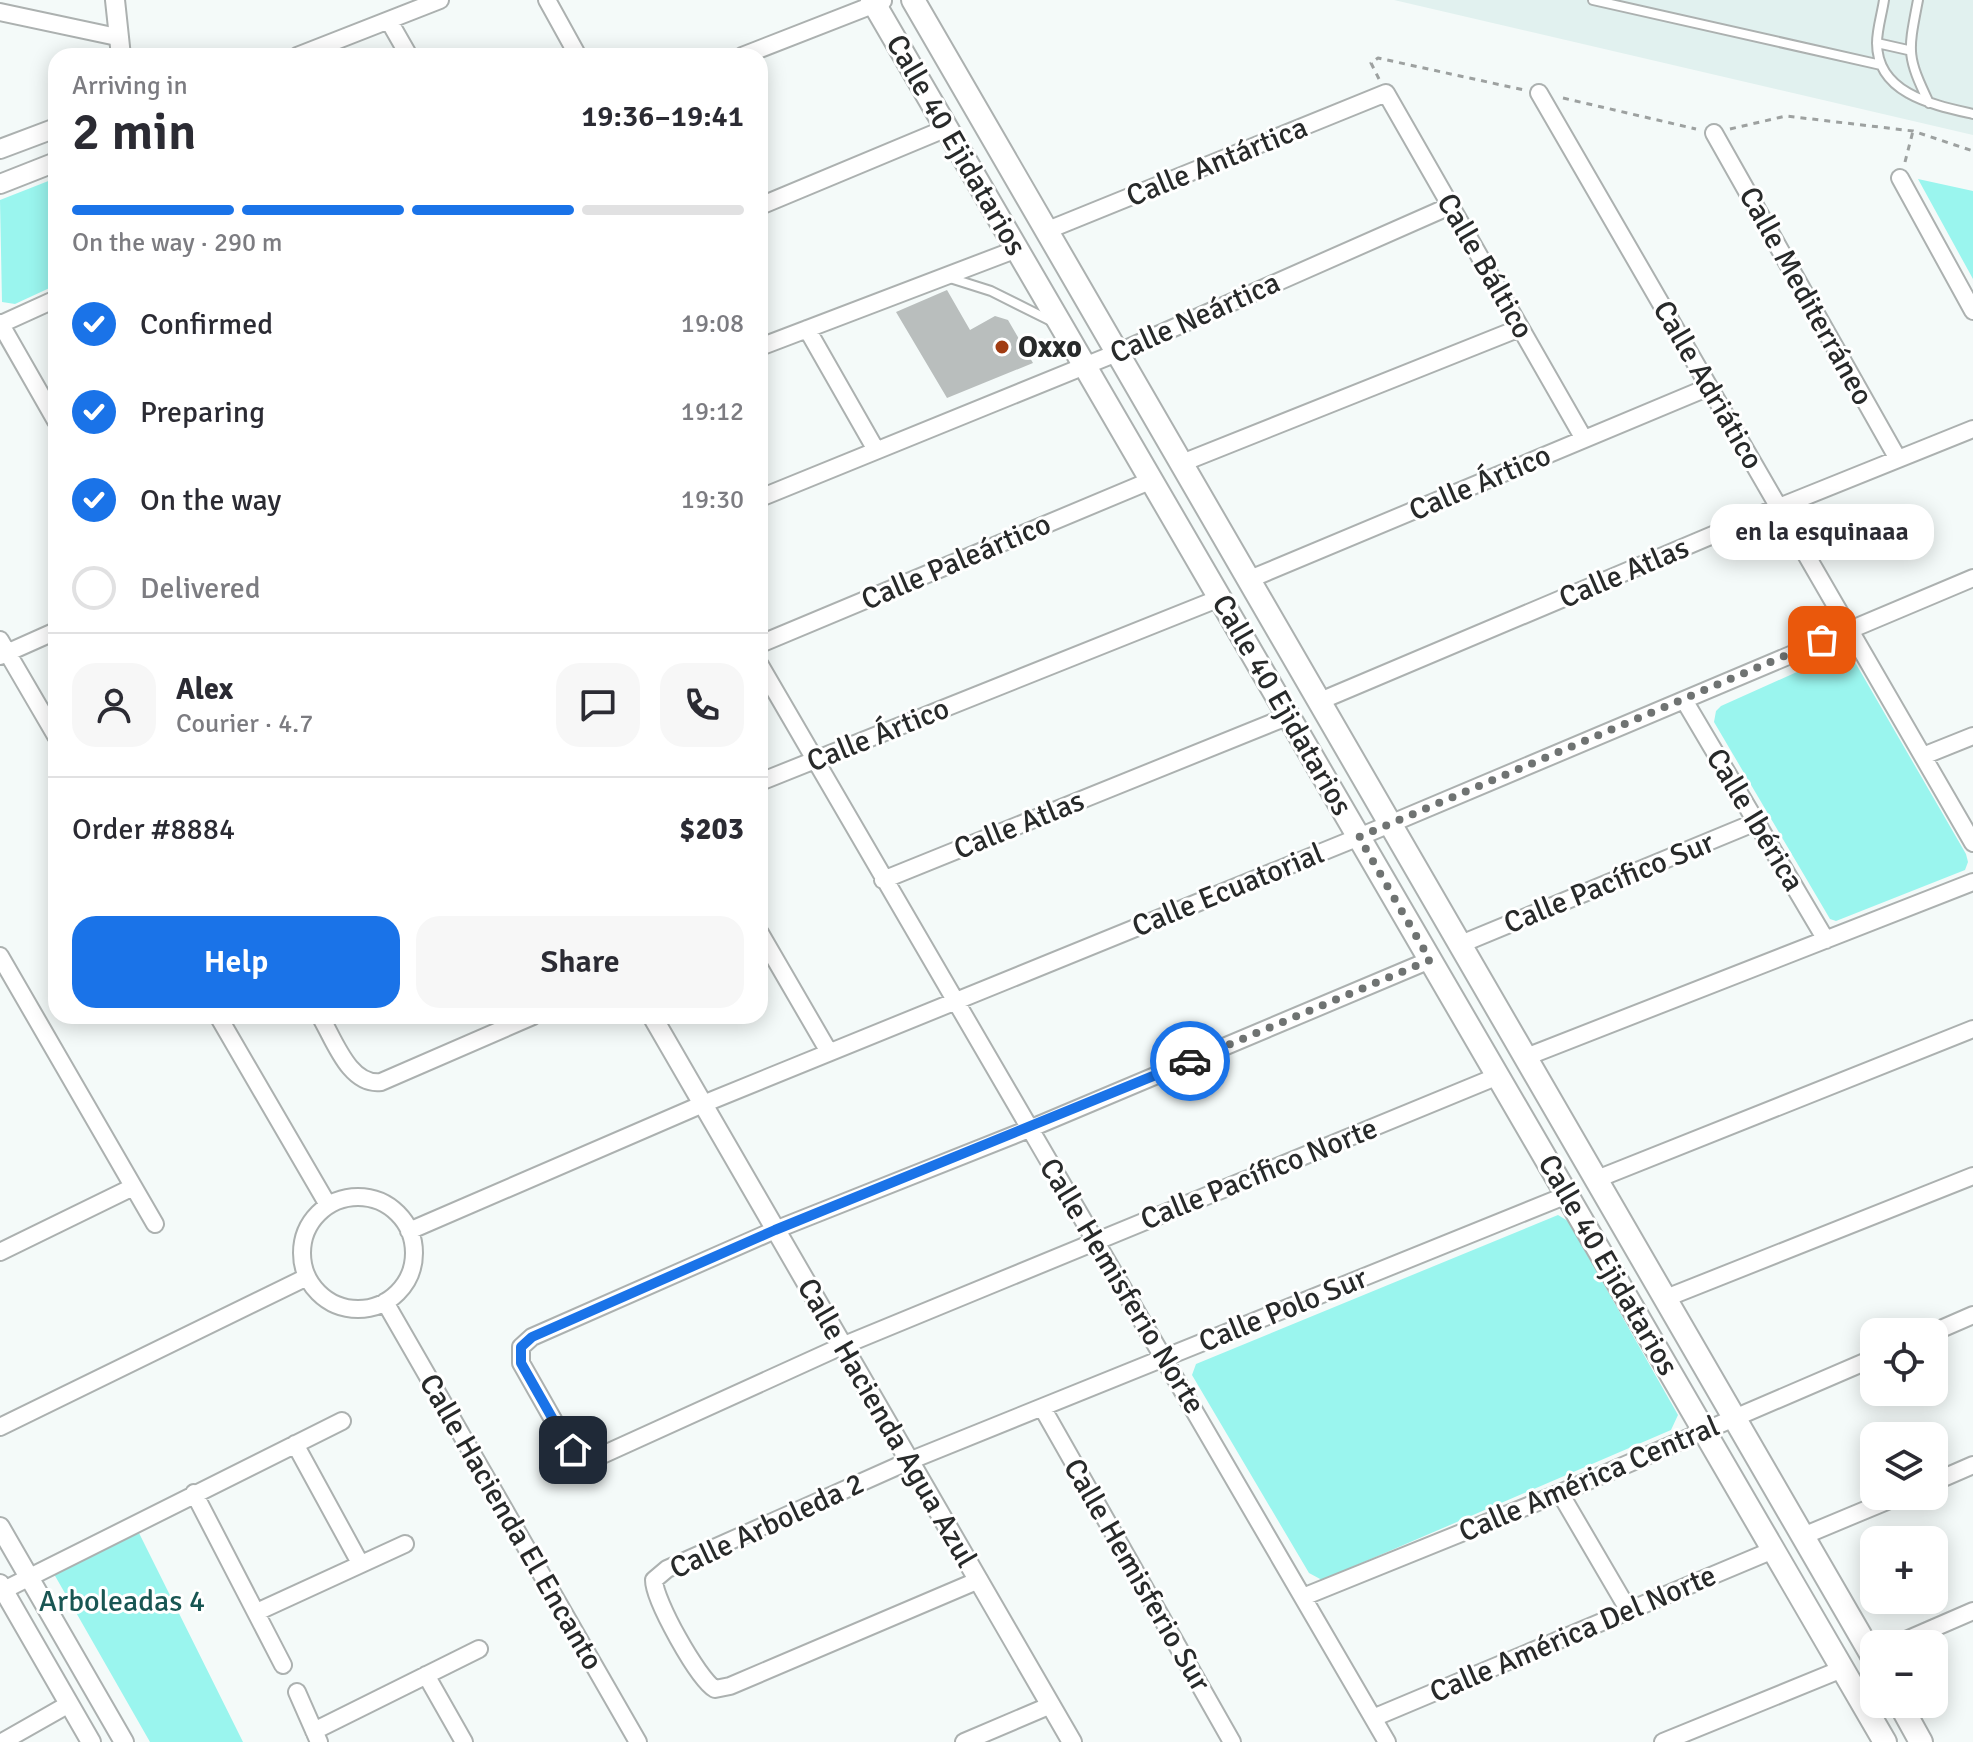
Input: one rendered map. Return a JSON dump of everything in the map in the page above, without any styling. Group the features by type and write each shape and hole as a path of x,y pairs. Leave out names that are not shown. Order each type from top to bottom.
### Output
{"main road":[{"name":"Calle 40 Ejidatarios","path":"913,0 1860,1634"},
{"name":"Calle 40 Ejidatarios","path":"877,1 1017,249 1885,1742"},
{"path":"1908,1718 1921,1742"}],"street":[{"path":"0,12 119,47 115,0"},
{"path":"318,48 440,0"},
{"path":"547,0 574,48"},
{"path":"762,48 877,1"},
{"path":"389,21 404,48"},
{"name":"Calle Antártica","path":"1048,230 1386,93"},
{"name":"Calle Báltico","path":"1386,93 1584,439"},
{"name":"Calle Adriático","path":"1539,93 1973,843"},
{"path":"768,203 947,128"},
{"path":"0,149 48,131"},
{"name":"Calle Mediterráneo","path":"1714,133 1898,459"},
{"path":"0,184 48,165"},
{"path":"1900,178 1973,311"},
{"name":"Calle Neártica","path":"768,495 1119,352 1450,206"},
{"path":"768,344 1017,249"},
{"path":"48,302 0,323 48,407"},
{"path":"1182,463 1520,328"},
{"path":"807,329 876,450"},
{"name":"Calle Ártico","path":"1250,579 1709,387"},
{"name":"Calle Atlas","path":"1320,701 1779,507 1973,429"},
{"name":"Calle Paleártico","path":"768,641 1152,480"},
{"name":"Calle Ecuatorial","path":"409,1231 703,1104 1359,837 1973,578"},
{"name":"Calle Ártico","path":"768,779 1220,598"},
{"path":"48,634 2,649 48,723"},
{"name":"Calle Hemisferio Norte","path":"768,679 1387,1742"},
{"name":"Calle Ibérica","path":"1684,700 1826,940"},
{"name":"Calle Atlas","path":"883,880 1289,716"},
{"path":"1923,756 1973,736"},
{"name":"Calle Pacífico Sur","path":"1461,944 1756,822"},
{"path":"1526,1057 1973,882"},
{"path":"768,947 829,1052"},
{"path":"0,956 155,1224"},
{"path":"775,1230 1029,1129 1430,960"},
{"path":"223,1024 328,1205"},
{"path":"325,1024 350,1067 363,1081 373,1083 515,1024"},
{"name":"Calle Hacienda Agua Azul","path":"657,1024 1072,1742"},
{"path":"1597,1179 1973,1029"},
{"name":"Calle Pacífico Norte","path":"775,1230 526,1341 521,1347 521,1363 567,1444 581,1457 600,1456 842,1346 1498,1076"},
{"path":"1666,1298 1973,1176"},
{"path":"0,1252 133,1187"},
{"name":"Calle Polo Sur","path":"909,1461 1567,1195"},
{"path":"359,1196 375,1199 401,1217 409,1231 413,1247 410,1271 398,1292 385,1302 368,1308 349,1308 332,1303 317,1292 307,1277 302,1261 306,1229 315,1215 342,1198 359,1196"},
{"path":"0,1427 307,1277"},
{"name":"Calle Hacienda El Encanto","path":"385,1302 638,1742"},
{"path":"1948,1326 1973,1315"},
{"name":"Calle América Central","path":"1303,1597 1560,1493 1860,1364"},
{"name":"Calle Hemisferio Sur","path":"1043,1409 1232,1742"},
{"path":"91,1742 1,1589 342,1421"},
{"path":"295,1444 360,1563"},
{"name":"Calle Arboleda 2","path":"909,1461 659,1574 654,1580 654,1587 661,1606 702,1677 715,1689 730,1686 979,1580"},
{"path":"1948,1476 1973,1465"},
{"path":"194,1493 283,1665"},
{"path":"1560,1493 1629,1611"},
{"path":"1803,1536 1865,1510"},
{"path":"0,1527 124,1742"},
{"path":"257,1612 405,1544"},
{"name":"Calle América Del Norte","path":"1373,1718 1773,1550"},
{"path":"1929,1630 1973,1611"},
{"path":"297,1692 317,1737 426,1675 479,1649"},
{"path":"1663,1742 1842,1669"},
{"path":"426,1675 464,1742"},
{"path":"2,1742 69,1704"},
{"path":"964,1742 1051,1705"}],"lane":[{"path":"1593,0 1881,65"},
{"path":"1884,0 1877,43 1881,65 1897,87 1929,104 1973,114"},
{"path":"1918,0 1908,50 1929,104"},
{"path":"1877,43 1908,50"},
{"path":"945,277 991,291 1063,328"}],"path":[{"path":"1714,133 1786,116 1913,131 1973,151"},
{"path":"1900,178 1913,131"}],"shaded area":[{"path":"1394,0 1973,0 1973,135"}],"green space":[{"path":"1918,179 1973,191 1973,279"},
{"path":"48,181 48,289 15,304 2,302 0,200"},
{"path":"1837,654 1852,657 1968,862 1965,870 1836,921 1830,919 1714,722 1716,711 1721,706"},
{"path":"1558,1215 1568,1221 1678,1415 1671,1430 1322,1580 1309,1573 1192,1375 1196,1364"},
{"name":"Arboleadas 4","path":"139,1533 243,1742 150,1742 54,1574"}],"building":[{"path":"947,290 970,330 995,316 1008,320 1033,363 947,398 896,312"}],"way so far":[{"path":"1190,1061 1430,960 1359,837 1822,640"}],"place":[{"name":"Oxxo","path":"1002,347"},
{"name":"en la esquinaaa","path":"1822,640"}],"route":[{"path":"573,1450 521,1363 521,1347 532,1337 775,1230 1190,1061"}]}
